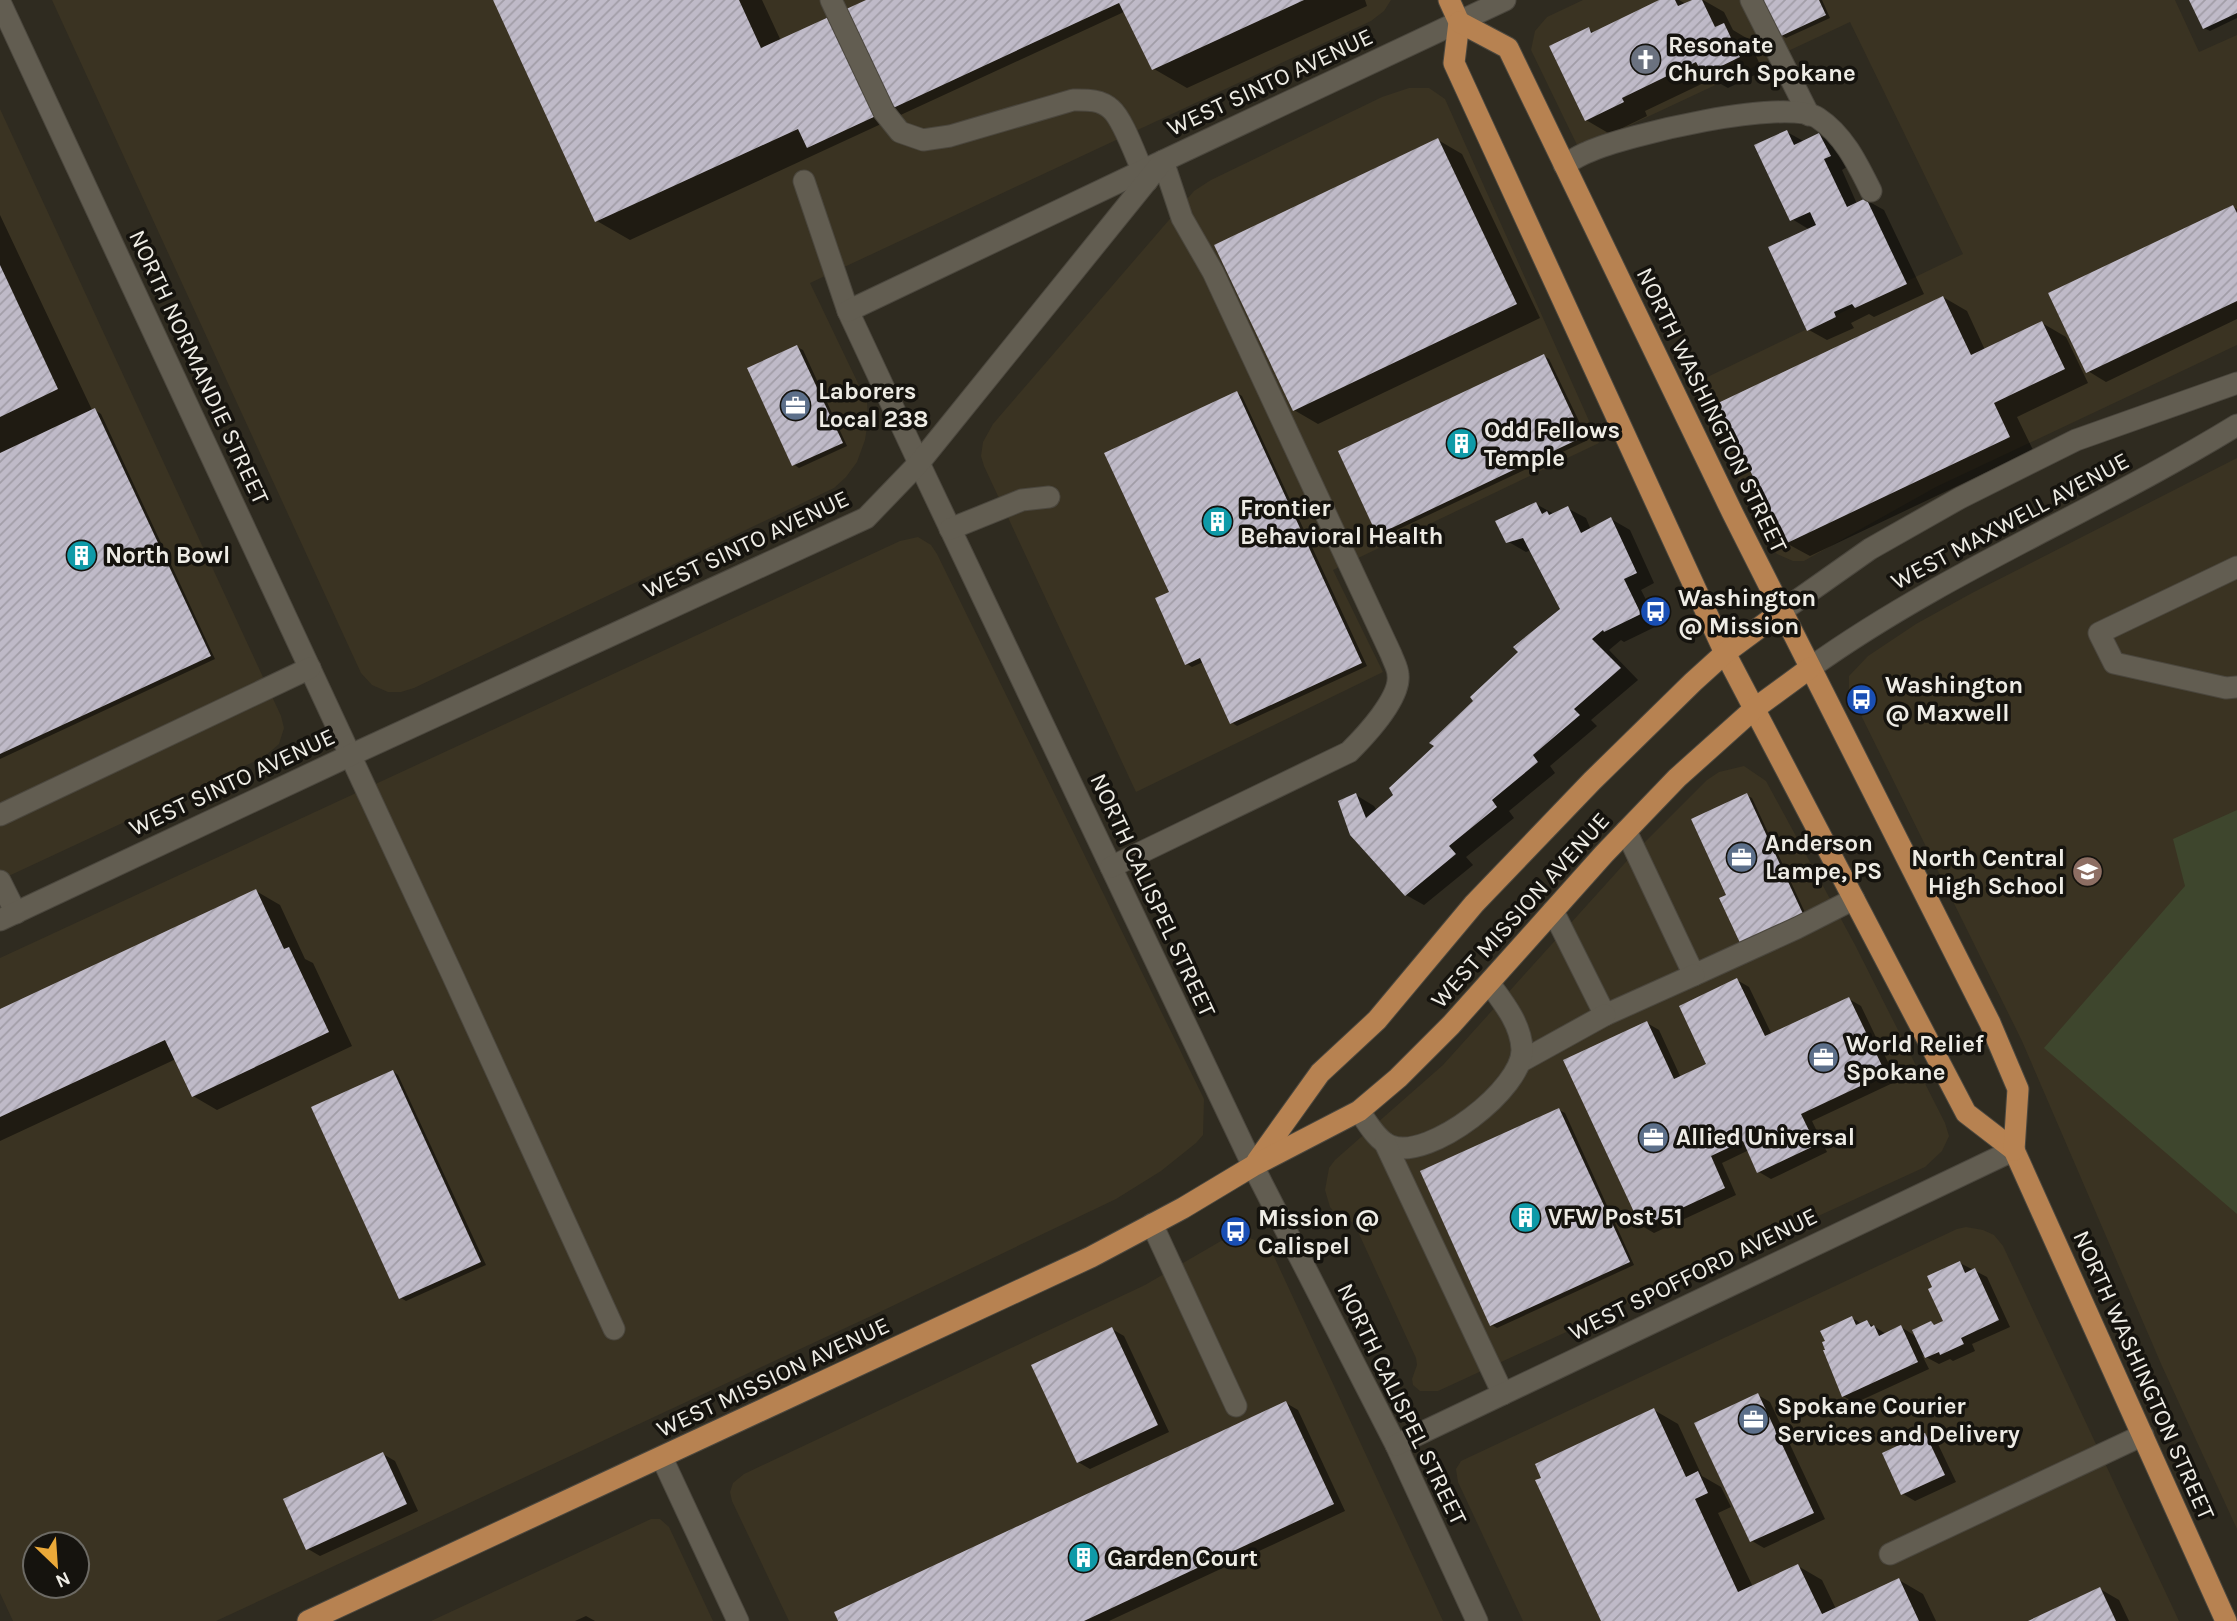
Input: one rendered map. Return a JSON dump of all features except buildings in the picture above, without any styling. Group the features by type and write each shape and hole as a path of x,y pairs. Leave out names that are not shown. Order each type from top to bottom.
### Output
{"main road":[{"path":"1449,0 1460,22"},
{"name":"NORTH WASHINGTON STREET","path":"2014,1150 2018,1089 1990,1023 1733,514 1508,48 1460,22 1454,63 1725,653 1966,1113 2014,1150 2226,1621"},
{"name":"WEST MAXWELL AVENUE","path":"1725,653 1782,611"},
{"name":"WEST MISSION AVENUE","path":"1253,1166 1321,1073 1377,1020 1474,904 1592,781 1725,653"},
{"name":"WEST MISSION AVENUE","path":"308,1621 331,1616 1091,1257 1253,1166 1359,1111 1407,1069 1677,778 1754,709 1810,668"}],"street":[{"path":"831,0 884,112 900,132 923,140 950,136 1073,100 1094,100 1110,108 1119,120 1144,176"},
{"name":"WEST SINTO AVENUE","path":"848,312 1144,176 1163,161 1505,0"},
{"path":"1751,0 1809,115"},
{"name":"NORTH NORMANDIE STREET","path":"0,2 351,755 614,1329"},
{"path":"1564,165 1589,151 1673,126 1770,110 1817,117 1850,150 1871,191"},
{"path":"1111,867 1349,752 1372,730 1390,701 1399,676 1213,272 1182,218 1163,161"},
{"name":"WEST SINTO AVENUE","path":"8,917 351,755 866,518 919,463 1144,176"},
{"name":"NORTH CALISPEL STREET","path":"804,181 848,312 1253,1166 1396,1445 1477,1621"},
{"name":"WEST MAXWELL AVENUE","path":"1782,611 1870,549 1960,498 2076,440 2237,383"},
{"name":"WEST MAXWELL AVENUE","path":"1810,668 1859,634 1926,594 2175,464 2237,425"},
{"path":"950,529 1021,500 1049,497"},
{"path":"2237,567 2099,634 2114,663 2226,688 2237,687"},
{"path":"0,815 310,668"},
{"path":"1626,831 1694,975"},
{"path":"0,881 8,917"},
{"path":"1385,1143 1407,1149 1443,1137 1492,1101 1520,1062 1605,1015 1797,928 1854,899"},
{"path":"1553,911 1605,1015"},
{"path":"1489,983 1513,1019 1522,1050 1520,1062"},
{"path":"1359,1111 1385,1143 1503,1394"},
{"name":"WEST SPOFFORD AVENUE","path":"1396,1445 2014,1150"},
{"path":"1152,1224 1236,1406"},
{"path":"1891,1554 2143,1434"},
{"path":"662,1458 738,1621"}],"shaded area":[{"path":"52,0 1391,0 1384,11 1371,21 810,283 867,402 865,440 857,462 846,477 834,488 414,688 388,692 372,685 361,673"},
{"path":"1583,0 2175,0 2199,52 2237,35 2237,345 1936,487 1804,561 1793,561 1777,554 1769,546 1695,383 1963,254 1850,22 1579,149 1531,50 1535,31 1547,17"},
{"path":"1409,88 1429,88 1445,99 1599,443 1333,570 1383,672 1136,792 984,466 981,456 983,442 993,424 1194,191 1211,180 1382,97"},
{"path":"0,109 281,716 284,728 279,744 264,757 0,880"},
{"name":"North Central High School","path":"2237,458 2237,1529 2162,1366 2022,1041 1855,703 1849,689 1849,676 1868,656 1916,624"},
{"path":"918,537 931,545 937,554 1204,1099 1203,1135 1161,1171 1116,1199 216,1621 13,1621 0,1593 0,958 900,541"},
{"path":"1744,766 1766,781 1854,943 1945,1123 1949,1136 1942,1151 1925,1167 1438,1391 1420,1391 1413,1385 1412,1379 1417,1365 1416,1358 1354,1223 1341,1220 1330,1207 1325,1190 1329,1168 1443,1065 1634,853 1707,780 1719,772"},
{"path":"1966,1227 1994,1235 2003,1246 2179,1621 1523,1621 1458,1482 1456,1469 1461,1461"},
{"path":"1242,1235 1271,1250 1443,1621 789,1621 732,1501 730,1492 733,1483 744,1474 1145,1285 1221,1241"},
{"path":"651,1519 660,1519 669,1527 713,1621 431,1621"}],"green space":[{"path":"2237,810 2237,1214 2044,1048 2185,886 2173,839"}],"place":[{"name":"Resonate Church Spokane","path":"1645,59"},
{"name":"Laborers Local 238","path":"795,405"},
{"name":"Odd Fellows Temple","path":"1461,444"},
{"name":"Frontier Behavioral Health","path":"1217,522"},
{"name":"North Bowl","path":"82,555"},
{"name":"Washington @ Mission","path":"1655,612"},
{"name":"Washington @ Maxwell","path":"1862,699"},
{"name":"Anderson Lampe, PS","path":"1742,857"},
{"name":"North Central High School","path":"2088,872"},
{"name":"World Relief Spokane","path":"1823,1058"},
{"name":"Allied Universal","path":"1653,1137"},
{"name":"VFW Post 51","path":"1525,1217"},
{"name":"Mission @ Calispel","path":"1235,1232"},
{"name":"Spokane Courier Services and Delivery","path":"1754,1420"},
{"name":"Garden Court","path":"1084,1558"}]}
